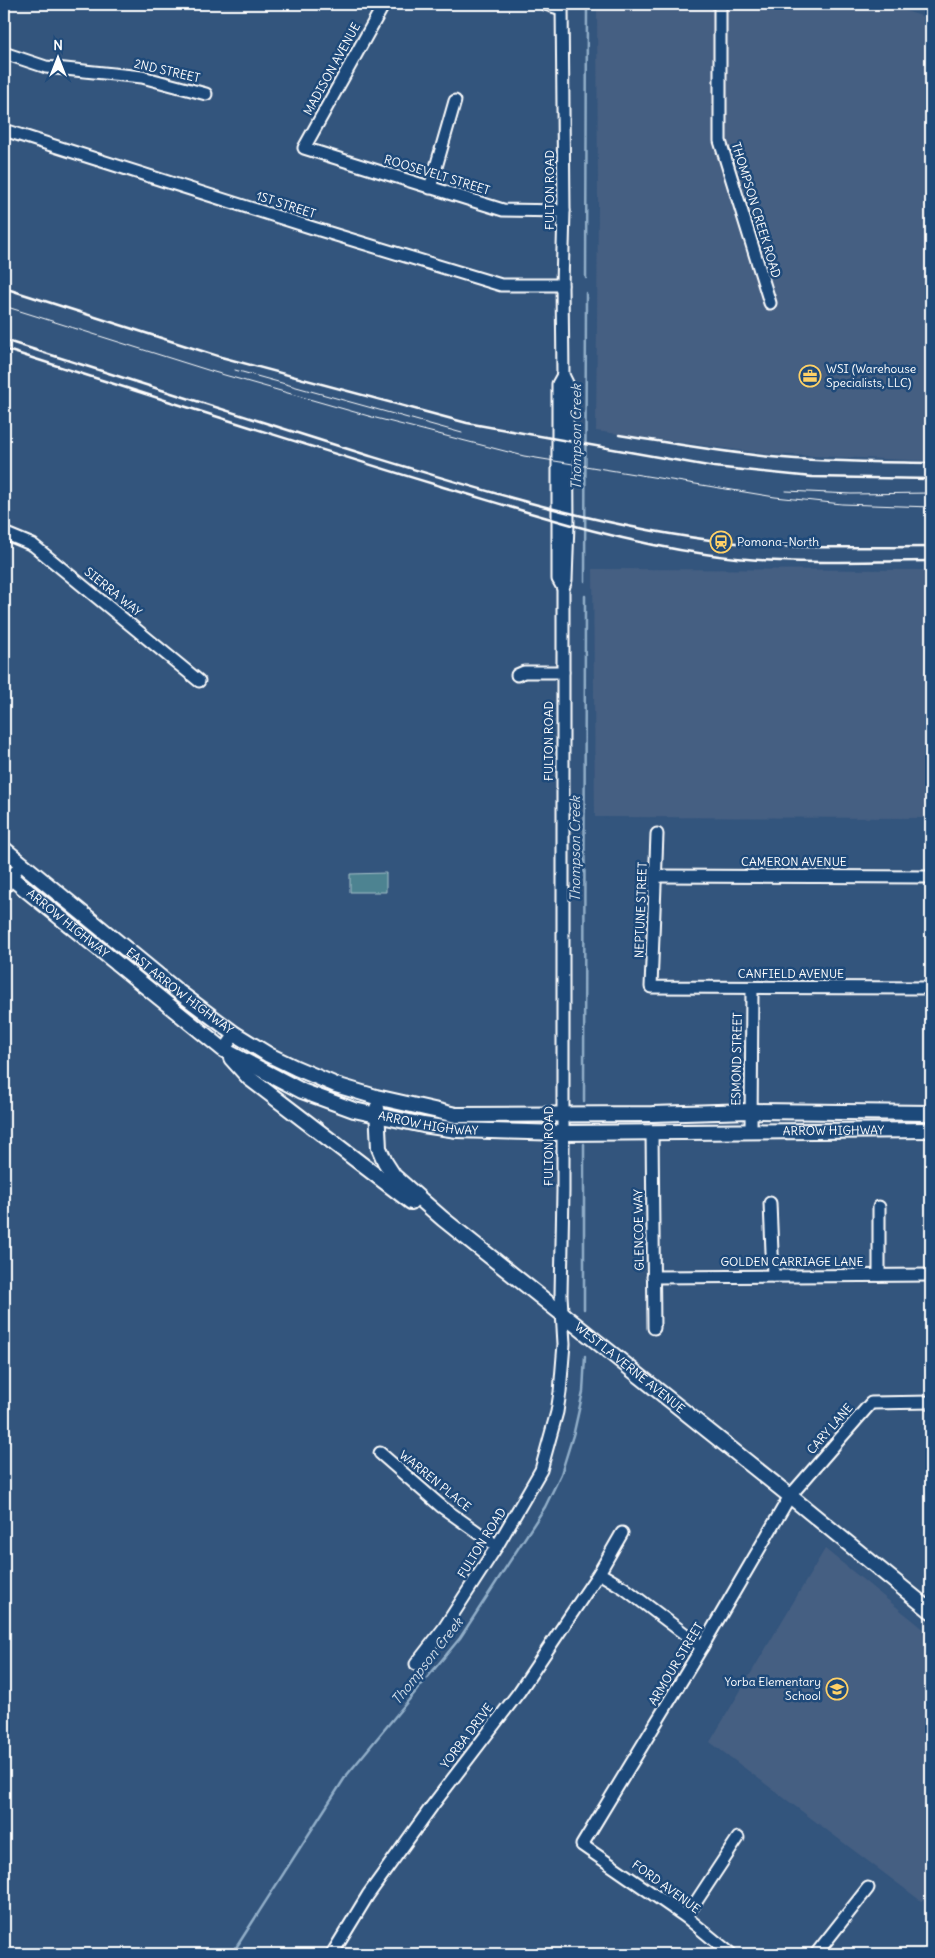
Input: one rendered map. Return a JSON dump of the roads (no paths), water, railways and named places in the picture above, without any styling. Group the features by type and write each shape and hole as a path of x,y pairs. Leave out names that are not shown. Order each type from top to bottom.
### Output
{"main road":[{"name":"EAST ARROW HIGHWAY","path":"4,849 184,996 234,1034 269,1055 296,1068 336,1085 376,1097"},
{"name":"ARROW HIGHWAY","path":"6,879 224,1050 302,1091 354,1110 423,1125 457,1130 563,1133 931,1130"},
{"path":"224,1050 249,1078 431,1218 443,1219"},
{"name":"ARROW HIGHWAY","path":"376,1097 456,1115 750,1111 931,1112"},
{"name":"WEST LA VERNE AVENUE","path":"376,1097 379,1148 394,1176 443,1219 931,1611"}],"street":[{"name":"MADISON AVENUE","path":"304,148 384,4"},
{"path":"545,4 562,6"},
{"name":"THOMPSON CREEK ROAD","path":"720,4 720,141 770,303"},
{"name":"FULTON ROAD","path":"416,1664 444,1628 497,1546 541,1470 547,1454 560,1392 564,1344 562,1314 563,588 566,580 568,524 567,383 563,376 562,6"},
{"name":"2ND STREET","path":"4,53 46,67 142,77 206,94"},
{"path":"430,188 456,101"},
{"name":"1ST STREET","path":"4,130 313,228 501,285 562,285"},
{"name":"ROOSEVELT STREET","path":"304,148 503,210 564,211"},
{"name":"SIERRA WAY","path":"4,533 33,545 199,681"},
{"path":"517,675 524,672 563,672"},
{"name":"NEPTUNE STREET","path":"651,987 657,834"},
{"path":"6,879 21,863"},
{"name":"CAMERON AVENUE","path":"656,876 931,877"},
{"name":"CANFIELD AVENUE","path":"651,987 931,988"},
{"name":"ESMOND STREET","path":"751,1131 752,988"},
{"path":"224,1050 234,1034"},
{"name":"GLENCOE WAY","path":"652,1132 654,1328"},
{"path":"770,1203 773,1276"},
{"path":"879,1207 879,1275"},
{"name":"GOLDEN CARRIAGE LANE","path":"653,1277 931,1275"},
{"name":"CARY LANE","path":"790,1496 870,1403 931,1402"},
{"name":"WARREN PLACE","path":"380,1453 442,1507 497,1546"},
{"name":"ARMOUR STREET","path":"582,1845 702,1647 790,1496"},
{"name":"YORBA DRIVE","path":"332,1954 368,1895 432,1806 519,1692 599,1573 622,1533"},
{"path":"599,1573 624,1588 702,1647"},
{"path":"686,1917 738,1838"},
{"name":"FORD AVENUE","path":"582,1845 686,1917 732,1954"},
{"path":"816,1954 868,1888"}],"waterway":[{"name":"Thompson Creek","path":"586,278 587,4"},
{"name":"Thompson Creek","path":"585,581 586,293"},
{"name":"Thompson Creek","path":"584,1101 585,596"},
{"name":"Thompson Creek","path":"584,1144 584,1309"},
{"name":"Thompson Creek","path":"232,1954 346,1776 460,1638 545,1507 561,1474 574,1432 583,1392 585,1356"}],"tram line":[{"path":"4,306 214,372 372,417 524,456 775,497 842,504 931,507"},
{"path":"235,370 462,433"},
{"path":"786,491 851,494 931,493"}],"railway":[{"path":"4,288 221,357 467,423 714,467 812,477 931,479"},
{"path":"4,340 412,469 496,494 581,516 667,533 737,543 820,547 931,547"},
{"path":"4,349 440,486 572,525 638,542 705,554 761,560 818,562 931,561"},
{"path":"619,435 714,450 791,459 931,463"}],"place":[{"name":"WSI (Warehouse Specialists, LLC)","path":"810,376"},
{"name":"Pomona–North","path":"721,542"},
{"name":"Yorba Elementary School","path":"837,1689"}]}
